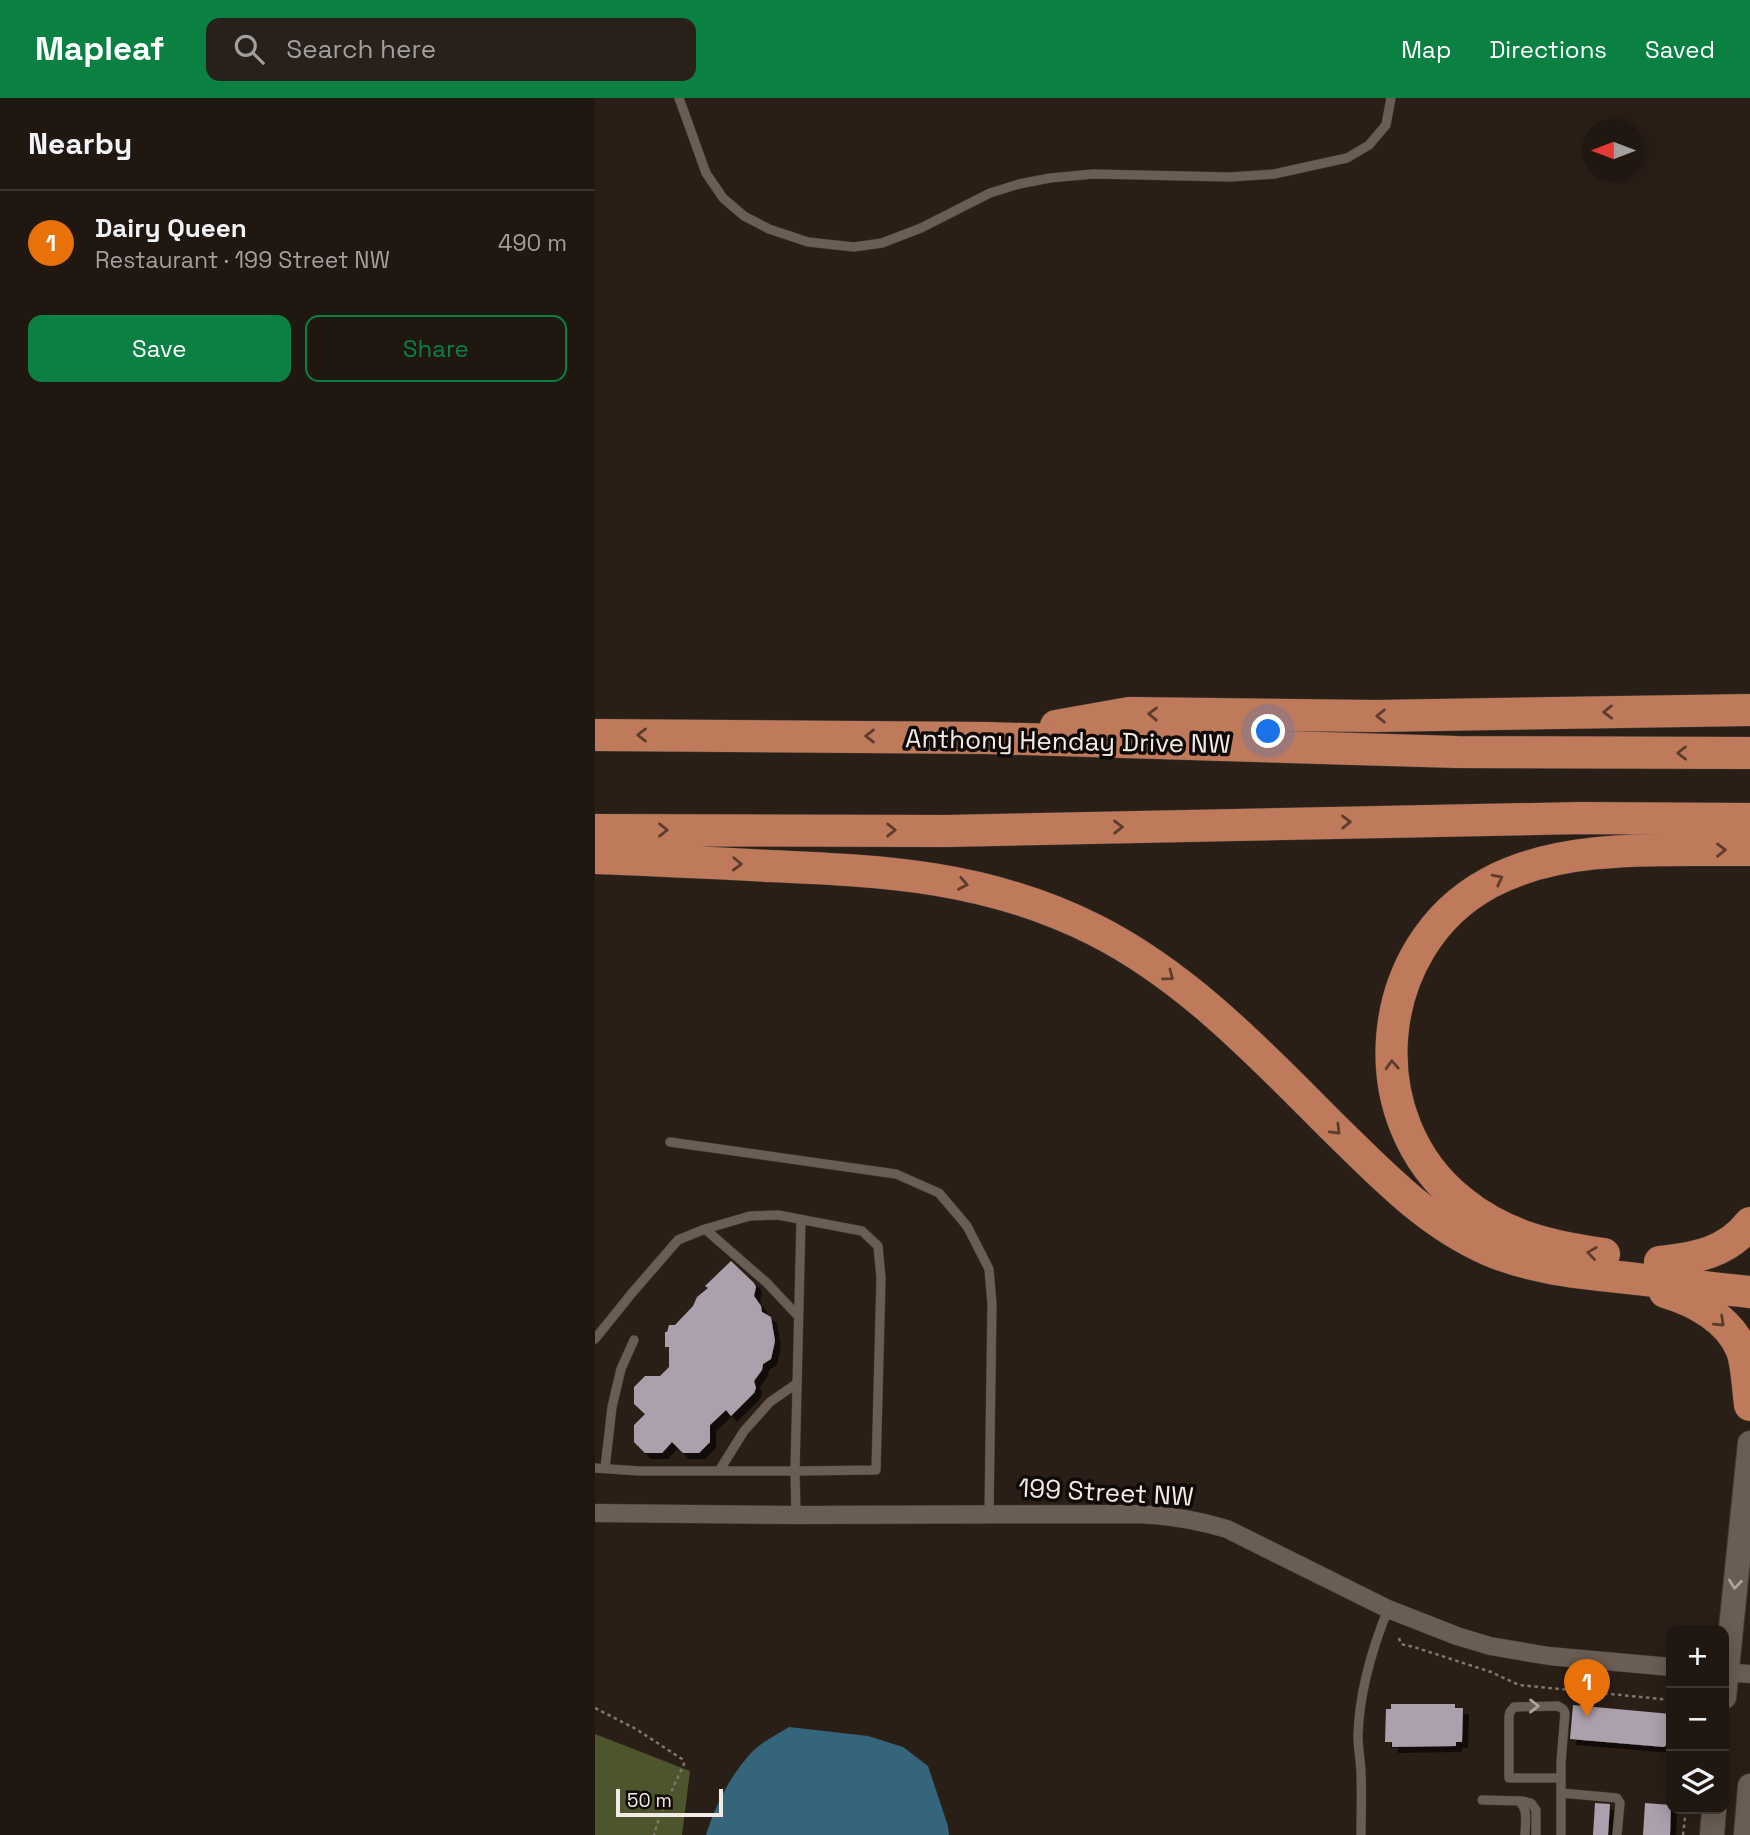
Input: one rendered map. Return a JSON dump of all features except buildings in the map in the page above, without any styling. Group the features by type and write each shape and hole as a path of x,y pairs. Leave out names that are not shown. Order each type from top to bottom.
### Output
{"highway":[{"path":"987,738 1129,713 1375,716 1750,710"},
{"path":"1502,753 1632,733 1750,731"},
{"name":"Anthony Henday Drive NW","path":"595,735 987,738 1502,753 1750,753"},
{"path":"595,830 946,831 1581,818 1750,819"},
{"path":"1750,849 1622,852 1577,856 1507,874 1469,895 1437,926 1411,965 1397,1006 1391,1056 1392,1079 1401,1116 1421,1157 1446,1189 1490,1222 1523,1237 1582,1251 1750,1272"},
{"path":"595,858 882,872 982,887 1049,909 1115,941 1188,990 1260,1054 1408,1199 1472,1242 1502,1255 1555,1269 1750,1292"},
{"path":"1660,1262 1714,1252 1743,1232 1750,1223"},
{"path":"1613,1277 1677,1296 1707,1311 1725,1326 1742,1352 1750,1405"}],"main road":[{"path":"1733,1673 1750,1443"},
{"path":"1746,1835 1750,1786"}],"street":[{"name":"199 Street NW","path":"595,1513 1158,1515 1227,1529 1388,1609 1457,1636 1517,1652 1666,1667"}],"lane":[{"path":"679,98 706,173 723,198 744,216 769,229 809,242 854,247 882,243 921,228 990,193 1050,178 1093,174 1230,177 1274,174 1347,158 1369,145 1386,124 1391,98"},
{"path":"670,1142 896,1174 939,1193 967,1226 989,1269 992,1304 989,1514"},
{"path":"595,1339 678,1240 705,1229 750,1216 778,1215 863,1231 878,1246 881,1278 876,1470 639,1471 595,1468"},
{"path":"796,1515 796,1384 801,1220"},
{"path":"705,1229 767,1283 798,1316"},
{"path":"605,1468 612,1407 621,1369 634,1340"},
{"path":"719,1471 744,1431 770,1402 796,1384"},
{"path":"1361,1835 1358,1743 1360,1718 1365,1682 1388,1609"},
{"path":"1561,1778 1509,1778 1509,1717 1514,1707 1559,1706 1563,1709 1565,1717 1561,1762 1561,1778 1561,1835"},
{"path":"1561,1793 1618,1798 1620,1803 1617,1835"},
{"path":"1482,1800 1527,1801 1534,1806 1536,1835"},
{"path":"1518,1801 1525,1807 1525,1835"}],"path":[{"path":"1399,1638 1403,1645 1490,1672 1519,1685 1666,1700"},
{"path":"595,1708 636,1729 683,1759 684,1764 654,1835"},
{"path":"1683,1835 1685,1814"}],"green space":[{"path":"595,1734 690,1771 682,1835 595,1835"}],"water":[{"path":"789,1727 868,1736 903,1747 928,1766 949,1835 706,1835 714,1813 737,1770 760,1745"}],"place":[{"name":"Dairy Queen","path":"1587,1717"}]}
